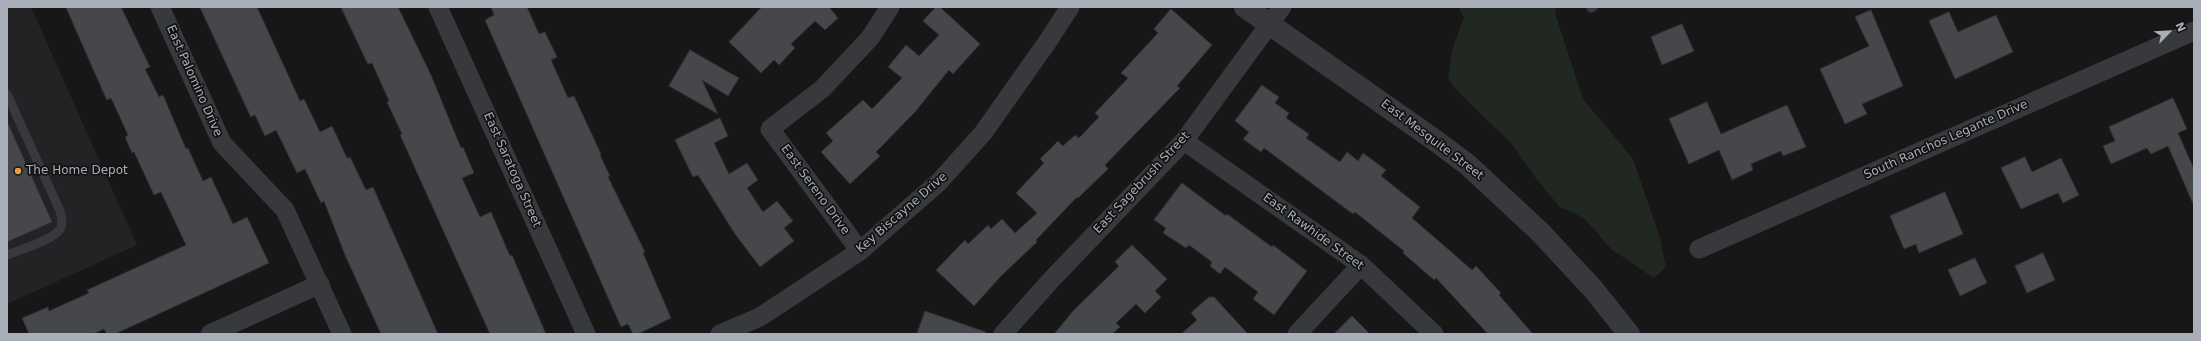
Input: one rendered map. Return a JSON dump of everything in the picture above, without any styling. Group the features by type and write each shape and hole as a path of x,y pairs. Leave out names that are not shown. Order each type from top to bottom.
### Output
{"street":[{"name":"East Palomino Drive","path":"160,7 222,143 285,210 342,334"},
{"name":"East Saratoga Street","path":"438,7 586,334"},
{"name":"East Sereno Drive","path":"860,251 770,129 822,89 870,38 890,7"},
{"name":"Key Biscayne Drive","path":"720,334 760,316 860,251 939,182 983,133 1048,41 1070,7"},
{"name":"East Mesquite Street","path":"1245,7 1276,16 1468,165 1540,232 1593,289 1629,334"},
{"name":"East Sagebrush Street","path":"1003,334 1051,280 1184,141 1276,16"},
{"name":"South Ranchos Legante Drive","path":"1699,249 2194,31"},
{"name":"East Rawhide Street","path":"1184,141 1361,265 1434,334"},
{"path":"1297,334 1361,265"},
{"path":"210,334 320,284"}],"lane":[{"path":"7,94 60,211 62,221 60,229 53,236 7,255"}],"shaded area":[{"path":"7,7 31,7 137,245 7,304"},
{"path":"1459,7 1555,7 1556,16 1583,99 1633,159 1659,235 1666,267 1654,278 1611,249 1584,218 1560,207 1537,180 1512,144 1457,91 1448,78 1452,50 1464,18"}],"building":[{"path":"66,7 121,7 150,67 145,69 159,97 163,95 186,149 188,148 203,181 211,177 233,224 247,217 269,263 115,334 107,334 104,329 93,334 29,334 22,318 48,307 49,311 89,293 87,290 186,245 161,192 154,195 134,152 132,153 125,137 128,135 111,98 107,100"},
{"path":"200,7 257,7 300,101 304,99 320,132 332,126 347,158 350,157 366,190 373,187 438,334 381,334 345,255 324,201 321,203 305,169 297,173 276,130 265,136 255,115 251,117"},
{"path":"341,7 398,7 431,75 461,148 463,147 474,173 462,178 480,217 491,212 510,256 512,255 546,334 490,334 400,135 402,134 387,102 389,101 372,63 368,64"},
{"path":"491,7 527,7 539,34 545,32 557,57 551,60 568,98 574,96 601,154 600,155 610,176 608,177 645,252 643,253 671,318 638,334 633,334 628,324 621,327 485,20 494,15"},
{"path":"762,7 829,7 838,18 825,30 815,21 791,44 795,48 779,65 774,60 761,73 729,42"},
{"path":"936,7 940,7 980,44 953,74 949,70 915,112 876,152 880,156 850,184 821,152 833,141 826,133 863,100 872,109 902,78 888,67 906,45 919,56 939,35 923,21"},
{"path":"1171,9 1212,45 1177,86 1180,88 1105,165 1108,169 1078,198 1077,197 1036,240 1037,242 1001,276 974,306 936,270 965,240 968,244 988,225 991,229 1002,219 1015,233 1037,213 1016,193 1044,163 1040,159 1058,141 1063,146 1075,135 1079,138 1099,117 1095,113 1128,78 1121,73 1158,33 1154,29"},
{"path":"1871,10 1903,86 1862,104 1867,114 1845,124 1820,69 1869,46 1855,17"},
{"path":"1949,12 1958,32 1996,15 2013,52 1955,79 1929,21"},
{"path":"1682,24 1694,51 1662,65 1651,37"},
{"path":"690,50 739,78 728,96 702,80 718,114 669,86"},
{"path":"1262,85 1279,97 1275,103 1289,113 1286,118 1309,134 1306,138 1340,162 1347,152 1358,161 1363,153 1386,170 1381,176 1420,207 1412,218 1472,270 1476,266 1501,293 1499,295 1533,334 1488,334 1436,278 1434,280 1403,253 1404,251 1355,212 1353,214 1264,148 1261,152 1243,139 1249,132 1235,121"},
{"path":"2173,98 2187,129 2178,133 2194,169 2194,206 2168,146 2151,154 2147,148 2111,164 2103,146 2115,141 2109,127"},
{"path":"1707,102 1721,134 1787,105 1806,147 1783,156 1781,151 1751,164 1753,170 1732,180 1719,150 1689,164 1669,119"},
{"path":"720,118 728,136 714,143 729,174 747,163 758,180 747,188 763,212 777,201 793,221 784,228 794,241 760,267 735,234 698,175 693,177 675,140"},
{"name":"The Home Depot","path":"7,121 52,222 7,242"},
{"path":"2025,157 2032,172 2061,158 2079,195 2063,203 2058,193 2021,209 2001,168"},
{"path":"1182,183 1226,216 1227,214 1272,247 1273,245 1307,271 1274,315 1253,299 1258,292 1225,267 1220,274 1210,266 1212,262 1189,245 1186,248 1163,233 1166,228 1154,220"},
{"path":"1945,192 1963,234 1919,253 1916,244 1904,249 1890,216"},
{"path":"1132,245 1167,279 1155,291 1161,297 1145,313 1136,304 1116,323 1120,327 1112,334 1054,334 1074,310 1119,266 1115,262"},
{"path":"2043,253 2055,280 2027,293 2015,266"},
{"path":"1975,258 1987,283 1960,296 1948,270"},
{"path":"1209,297 1214,297 1248,334 1181,334 1197,320 1191,313"},
{"path":"925,311 986,332 985,334 917,334"},
{"path":"1352,316 1370,334 1334,334"}],"place":[{"name":"The Home Depot","path":"18,171"}]}
